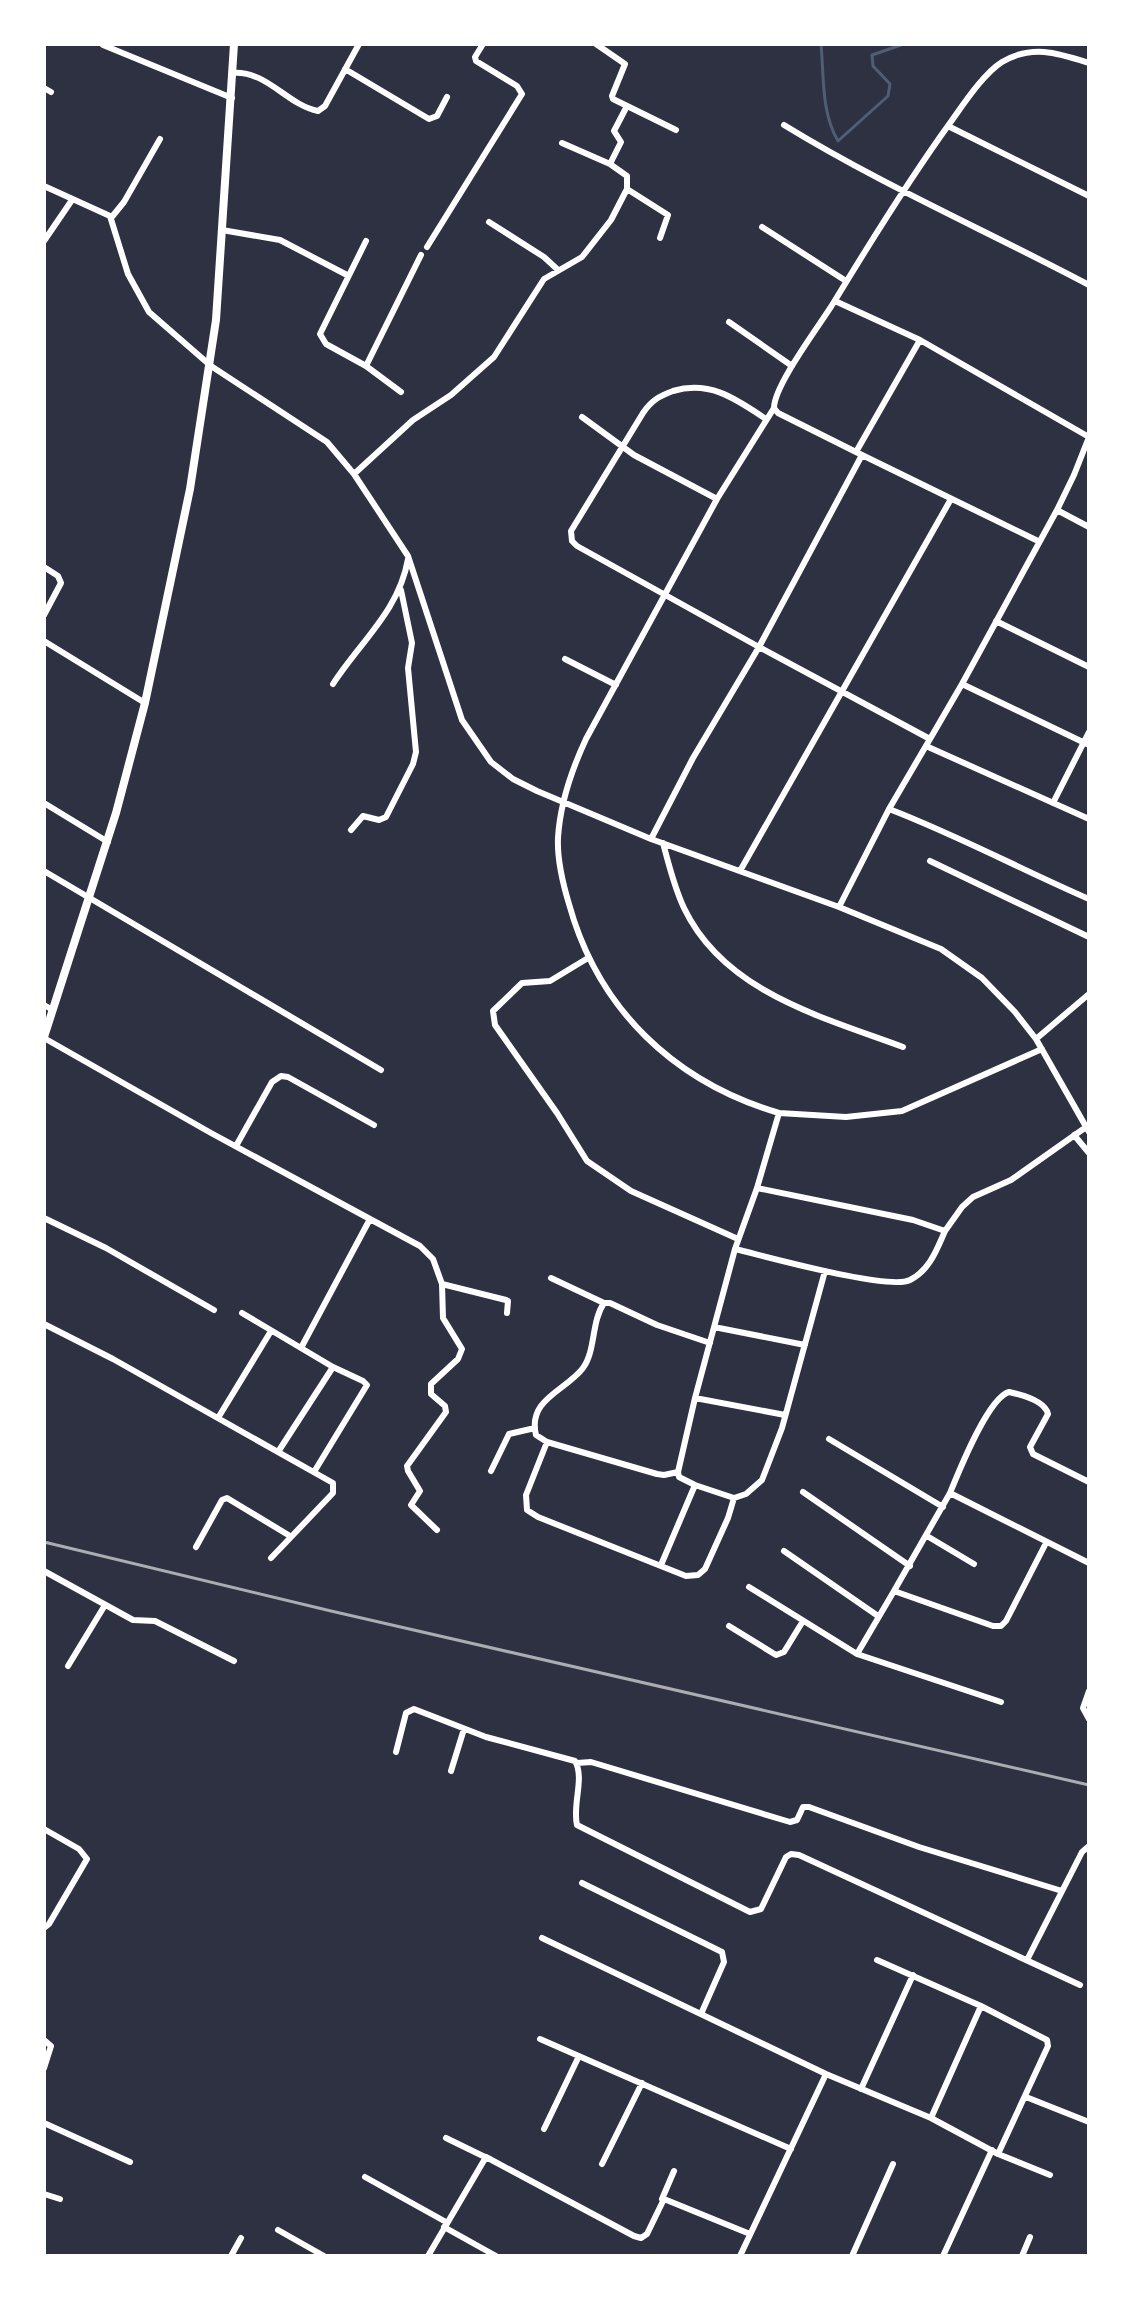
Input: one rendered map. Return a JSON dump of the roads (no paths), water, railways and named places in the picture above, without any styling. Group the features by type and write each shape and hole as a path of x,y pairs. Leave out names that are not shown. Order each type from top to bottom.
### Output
{"main road":[{"path":"44,1037 48,1007 108,842 145,703 190,489 216,320 234,44"}],"street":[{"path":"232,73 253,75 304,106 318,111 325,106 359,44"},
{"path":"427,247 522,94 517,86 476,61 475,57 483,44"},
{"path":"596,44 625,64 612,96 676,130"},
{"path":"103,45 232,98"},
{"path":"1042,1049 902,1111 846,1117 779,1113 759,1107 690,1072 648,1041 623,1014 588,958 574,921 558,839 576,761 616,685 717,499 774,408 774,401 792,366 902,192 948,126 996,66 1036,47 1089,63"},
{"path":"345,69 429,119 437,116 447,97"},
{"path":"610,164 621,142 614,132 615,128 627,106"},
{"path":"784,125 902,192 1089,285"},
{"path":"948,126 1089,196"},
{"path":"111,218 124,202 160,139"},
{"path":"354,474 413,420 451,395 494,357 544,279 557,269 577,261 611,220 627,189 627,176 610,164 562,143"},
{"path":"44,186 111,218 128,274 141,301 174,336 211,366 327,442 354,474 408,556 455,703 485,756 513,779 564,803 651,839 909,934 951,956 994,989 1036,1039 1088,1128 1011,1180 973,1197 945,1231 930,1263 906,1282 825,1271 735,1249"},
{"path":"627,189 668,215 660,238"},
{"path":"44,241 72,200"},
{"path":"489,222 544,257 557,269"},
{"path":"762,227 846,281"},
{"path":"222,230 280,240 347,275"},
{"path":"366,241 320,334 326,344 366,366 401,392"},
{"path":"366,366 421,255"},
{"path":"835,301 920,340 1089,437 1057,510 962,684 868,846 839,907"},
{"path":"729,322 792,366"},
{"path":"651,839 693,758 759,647 920,340"},
{"path":"766,419 713,388 684,388 662,395 650,403 622,448 571,531 572,541 665,596 844,691 928,742 1089,819"},
{"path":"774,408 778,413 859,454 1038,541"},
{"path":"582,417 622,448 717,499"},
{"path":"740,871 951,499"},
{"path":"1057,510 1089,527"},
{"path":"333,684 353,653 377,628 401,590 408,556"},
{"path":"44,567 58,576 61,583 44,615"},
{"path":"351,830 363,816 379,820 386,817 415,757 408,668 412,643 401,590"},
{"path":"996,621 1089,667"},
{"path":"44,641 145,703"},
{"path":"565,659 616,685"},
{"path":"962,684 1086,744"},
{"path":"1053,803 1086,744 1089,732"},
{"path":"44,803 108,842"},
{"path":"889,809 1089,899"},
{"path":"663,843 674,886 685,911 719,958 738,975 754,986 805,1009 903,1047"},
{"path":"930,861 1089,937"},
{"path":"44,871 381,1070"},
{"path":"588,958 550,981 522,983 493,1011 495,1025 587,1161 631,1191 738,1239"},
{"path":"1036,1039 1089,994"},
{"path":"44,1037 420,1246 433,1259 442,1284 443,1318 460,1343 462,1353 431,1384 431,1394 445,1406 446,1412 407,1468 420,1491 411,1505 437,1530"},
{"path":"236,1146 272,1082 281,1076 374,1125"},
{"path":"779,1113 735,1249 695,1398 679,1477 734,1498 746,1494 762,1480 775,1452 825,1271"},
{"path":"1074,1135 1089,1153"},
{"path":"757,1188 913,1220 945,1231"},
{"path":"44,1218 106,1248 214,1310"},
{"path":"301,1348 370,1219"},
{"path":"551,1278 657,1325 710,1343"},
{"path":"442,1284 506,1300 509,1303 507,1313"},
{"path":"604,1303 586,1364 547,1398 537,1413 536,1435 547,1442 657,1474 678,1472"},
{"path":"242,1313 367,1385 314,1472"},
{"path":"44,1324 333,1483 334,1488 271,1558"},
{"path":"714,1327 805,1345"},
{"path":"218,1418 271,1331"},
{"path":"278,1452 333,1367"},
{"path":"857,1654 927,1536 977,1433 1000,1396 1006,1392 1014,1393 1048,1409 1030,1447 1033,1454 1089,1482"},
{"path":"695,1398 785,1415"},
{"path":"491,1471 509,1434 535,1428"},
{"path":"829,1439 943,1507"},
{"path":"547,1442 526,1495 527,1510 689,1577 701,1574 719,1540 734,1498"},
{"path":"661,1565 695,1485"},
{"path":"803,1492 910,1566"},
{"path":"950,1493 1089,1563"},
{"path":"196,1547 224,1498 290,1536"},
{"path":"927,1536 974,1564"},
{"path":"894,1591 993,1626 1001,1626 1046,1543"},
{"path":"784,1551 878,1616"},
{"path":"44,1571 135,1620 155,1621 234,1661"},
{"path":"749,1587 857,1654 1001,1702"},
{"path":"68,1666 105,1605"},
{"path":"729,1626 776,1655 784,1652 803,1621"},
{"path":"1089,1691 1083,1708 1089,1719"},
{"path":"396,1752 409,1710 414,1709 464,1729 577,1763 591,1762 790,1822 797,1820 803,1807 809,1807 919,1847 1062,1891"},
{"path":"451,1771 464,1729"},
{"path":"577,1763 577,1825 750,1912 761,1909 786,1857 794,1854 1080,1985"},
{"path":"44,1829 79,1849 87,1859 44,1928"},
{"path":"1027,1960 1082,1852 1089,1846"},
{"path":"582,1883 722,1952 724,1962 701,2014"},
{"path":"542,1938 826,2074 931,2118 995,2152 1050,2175"},
{"path":"877,1960 981,2006 1047,2040 1048,2046 1026,2097 943,2256"},
{"path":"861,2089 913,1975"},
{"path":"931,2118 981,2006"},
{"path":"540,2039 791,2149"},
{"path":"44,2040 51,2046 44,2068"},
{"path":"544,2129 579,2056"},
{"path":"740,2256 826,2074"},
{"path":"602,2164 642,2083"},
{"path":"1026,2097 1089,2122"},
{"path":"44,2123 130,2162"},
{"path":"446,2138 637,2237 647,2234 674,2171"},
{"path":"428,2256 485,2157"},
{"path":"852,2256 893,2164"},
{"path":"365,2177 496,2256"},
{"path":"44,2194 60,2199"},
{"path":"662,2199 674,2201 750,2234"},
{"path":"278,2230 324,2256"},
{"path":"1022,2256 1030,2237"},
{"path":"231,2256 241,2238"}],"waterway":[{"path":"821,44 826,106 838,141 888,96 890,84 873,66 872,55 904,44"}],"railway":[{"path":"44,1542 1089,1785"}]}
